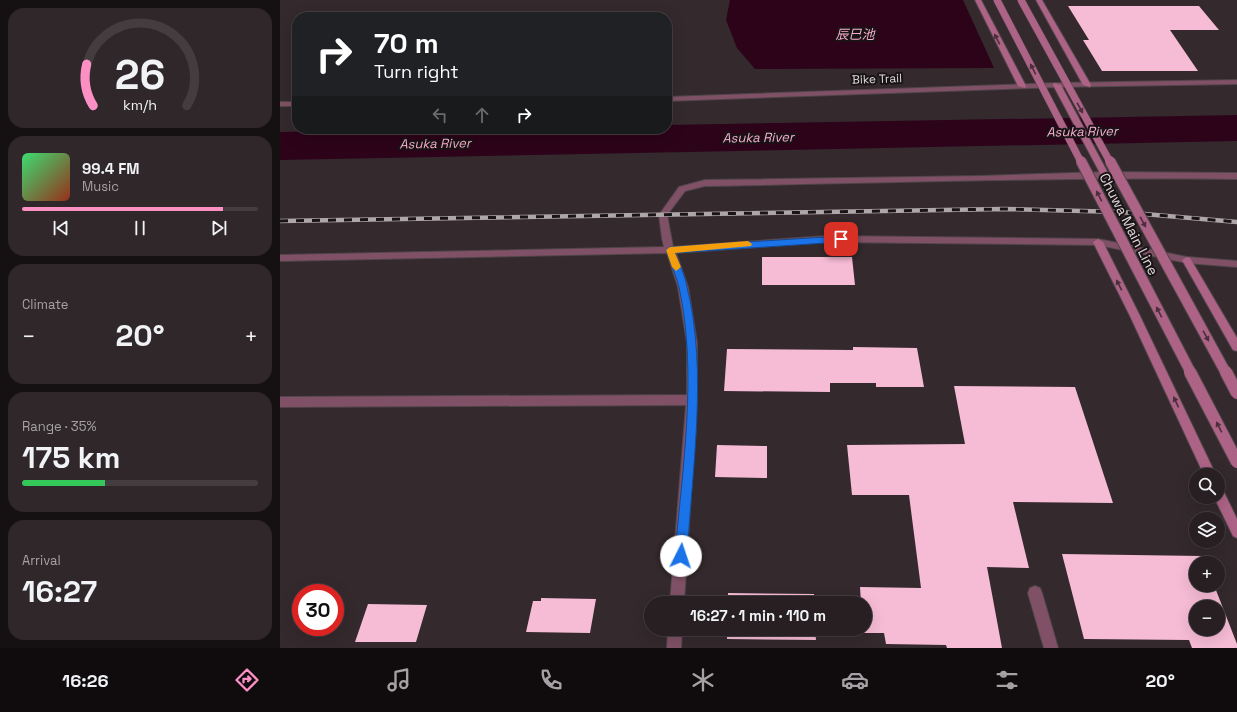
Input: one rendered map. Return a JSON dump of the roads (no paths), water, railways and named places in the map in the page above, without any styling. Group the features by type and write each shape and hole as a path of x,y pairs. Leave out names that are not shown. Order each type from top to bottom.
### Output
{"main road":[{"path":"978,0 1022,86"},
{"name":"Chuwa Main Line","path":"997,0 1237,462"},
{"name":"Chuwa Main Line","path":"1021,0 1237,393"},
{"path":"1039,0 1088,86"},
{"path":"1057,85 1105,175"},
{"path":"1098,242 1135,316 1207,468"},
{"path":"1187,260 1237,347"},
{"path":"1224,504 1237,532"}],"street":[{"name":"Bike Trail","path":"672,98 1057,85 1088,86 1237,82"},
{"path":"280,104 292,104"},
{"path":"678,596 692,400 692,343 683,287 666,238 663,215 682,189 705,183 981,179 1105,175 1237,176"},
{"path":"280,258 670,250 826,239 1098,242 1187,260 1237,264"},
{"path":"280,402 692,400"},
{"path":"1035,593 1051,648"},
{"path":"674,648 675,636"}],"water":[{"name":"辰巳池","path":"730,0 963,0 994,68 755,69 737,48 726,20"}],"waterway":[{"name":"Asuka River","path":"280,146 1237,128"}],"railway":[{"path":"280,221 1004,209 1121,212 1237,222"}]}
